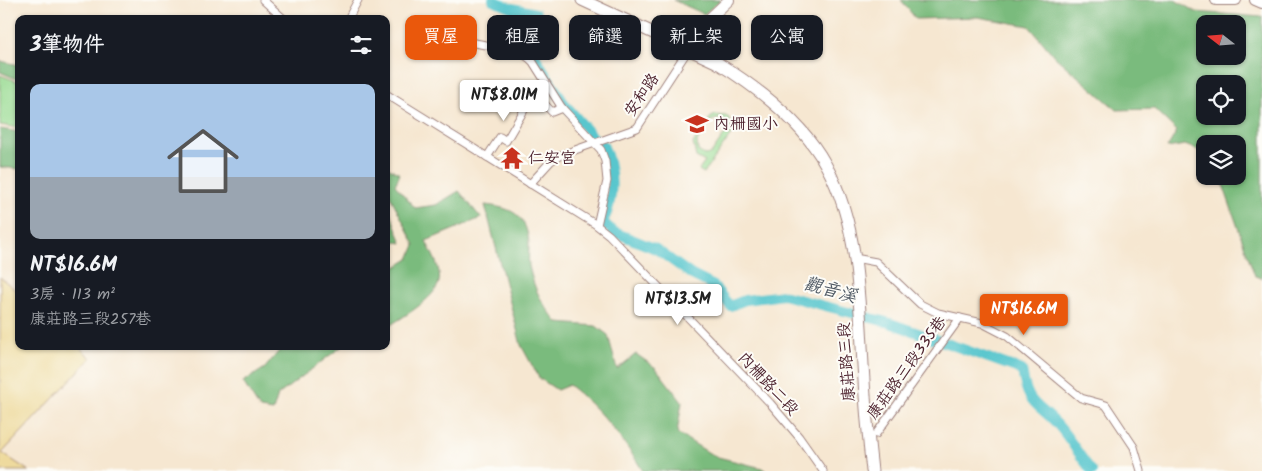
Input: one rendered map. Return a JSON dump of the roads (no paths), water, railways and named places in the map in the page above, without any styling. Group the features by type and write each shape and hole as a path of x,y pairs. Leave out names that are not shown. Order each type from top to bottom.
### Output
{"main road":[{"name":"康莊路三段","path":"582,0 651,30"},
{"name":"康莊路三段","path":"597,0 651,27"},
{"name":"康莊路三段","path":"712,60 734,73 773,102 819,155 837,190 850,231 854,259 872,471"},
{"name":"康莊路三段","path":"716,60 753,78 779,99 811,134 835,170 842,185 850,210 860,259 878,471"}],"street":[{"path":"263,0 280,15"},
{"path":"350,15 358,0"},
{"path":"713,15 729,0"},
{"path":"1216,0 1236,0"},
{"path":"1255,0 1262,3"},
{"path":"477,42 510,50 529,57 562,108 601,150 605,161 607,181 597,225"},
{"name":"安和路","path":"530,184 551,161 561,154 637,128 681,60"},
{"path":"487,157 500,137 506,141 534,93 552,112 562,108"},
{"name":"內柵路二段","path":"390,96 597,225 770,403 799,436 823,471"},
{"path":"860,259 876,262 920,304 938,313 982,323 1006,336 1081,398 1106,405 1134,446 1141,471"},
{"name":"康莊路三段335巷","path":"876,434 960,318"}],"waterway":[{"name":"觀音溪","path":"493,0 512,8 536,13 536,58 564,103 595,139"},
{"name":"觀音溪","path":"603,145 607,154 612,183 610,204 603,222 614,232 656,249 692,275 714,286 730,306 745,300 783,295 890,323 1022,370 1030,397 1062,429 1092,471"}],"place":[{"name":"內柵國小","path":"697,124"},
{"name":"仁安宮","path":"512,158"}]}
